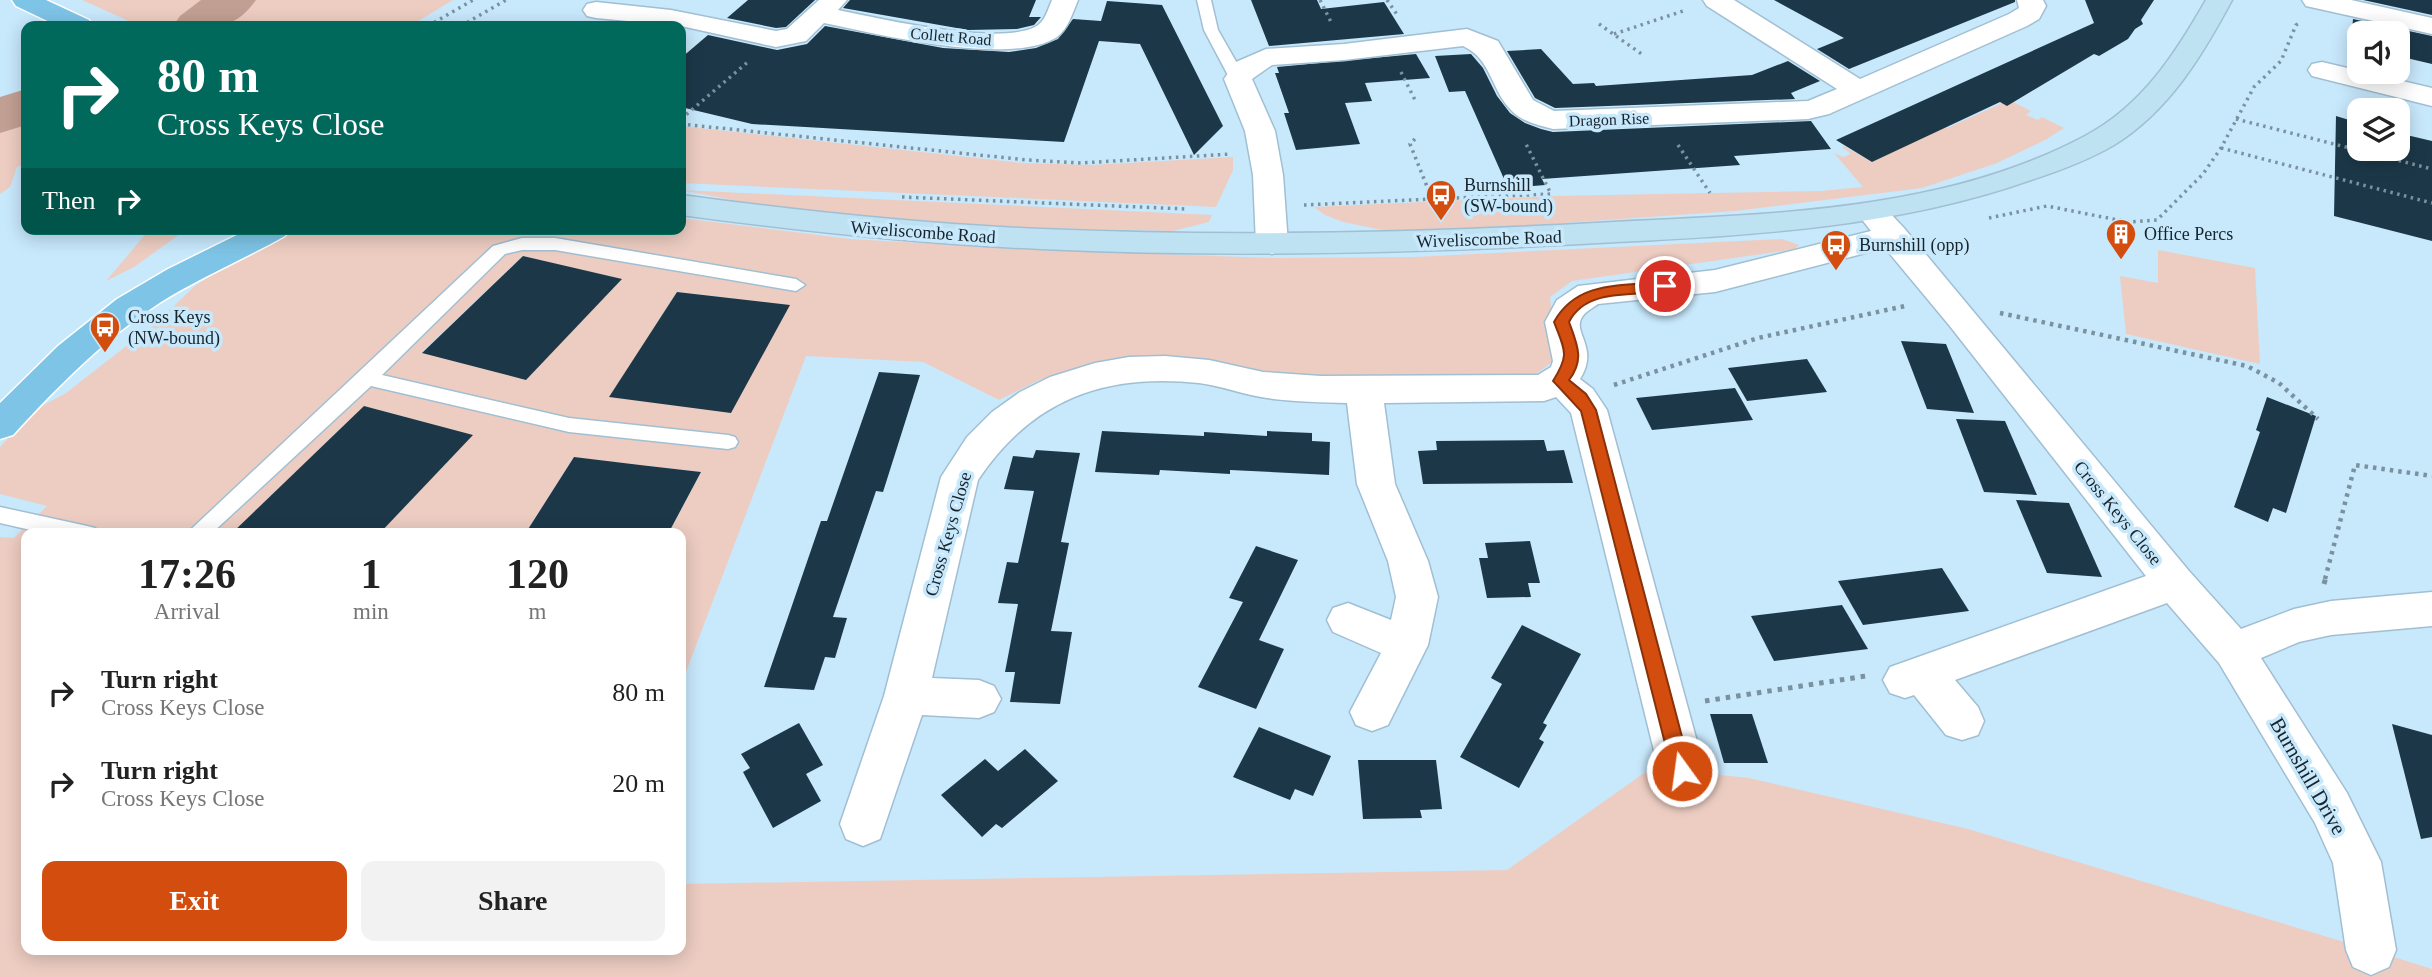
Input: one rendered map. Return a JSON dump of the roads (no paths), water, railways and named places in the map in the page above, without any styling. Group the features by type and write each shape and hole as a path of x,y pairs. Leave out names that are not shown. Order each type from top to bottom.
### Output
{"main road":[{"path":"24,0 68,21"},
{"name":"Wiveliscombe Road","path":"686,206 772,219 984,237 1272,244 1517,239 1787,221 1882,223 1936,200 2007,179 2067,156 2112,133 2154,99 2183,65 2219,0"},
{"path":"177,279 222,235"},
{"path":"0,426 75,352 124,312 177,279 262,235"}],"street":[{"path":"596,10 671,18 695,0"},
{"name":"Collett Road","path":"671,18 776,39 796,35 827,7 906,32 1023,40 1048,31 1055,24 1065,0"},
{"path":"1716,0 1858,90"},
{"name":"Dragon Rise","path":"1238,79 1246,68 1266,57 1344,52 1467,37 1488,47 1522,105 1538,116 1568,121 1808,110 2018,20 2030,13 2033,6 2030,0"},
{"path":"2312,10 2432,26"},
{"path":"2322,70 2432,97"},
{"path":"1238,79 1260,131 1268,175 1272,244"},
{"path":"1682,771 1589,410 1580,398 1560,381 1570,369 1573,353 1562,322 1569,308 1590,294 1715,281 1793,264 1882,223"},
{"name":"Cross Keys Close","path":"1882,223 2175,583 1914,677 1962,721"},
{"name":"Cross Keys Close","path":"863,824 906,696 960,477 974,452 1026,404 1049,390 1083,379 1135,369 1200,371 1266,385 1364,391 1544,388 1560,381"},
{"path":"1364,391 1376,484 1408,561 1417,597 1407,645 1372,712"},
{"name":"Burnshill Drive","path":"2175,583 2234,650 2298,758 2332,808 2357,862 2371,950"},
{"path":"2234,650 2294,626 2331,618 2432,609"},
{"path":"1348,620 1407,645"},
{"path":"906,696 979,699"}],"lane":[{"path":"1203,0 1211,30 1238,79"},
{"path":"204,528 368,378 499,250 522,244 555,244 796,285"},
{"path":"368,378 569,425 728,442"},
{"path":"0,515 60,528"}],"waterway":[{"path":"204,21 232,0"},
{"path":"0,117 21,107"}],"place":[{"name":"Burnshill (SW-bound)","path":"1441,222"},
{"name":"Office Percs","path":"2121,261"},
{"name":"Burnshill (opp)","path":"1836,272"},
{"name":"Cross Keys (NW-bound)","path":"105,354"}]}
